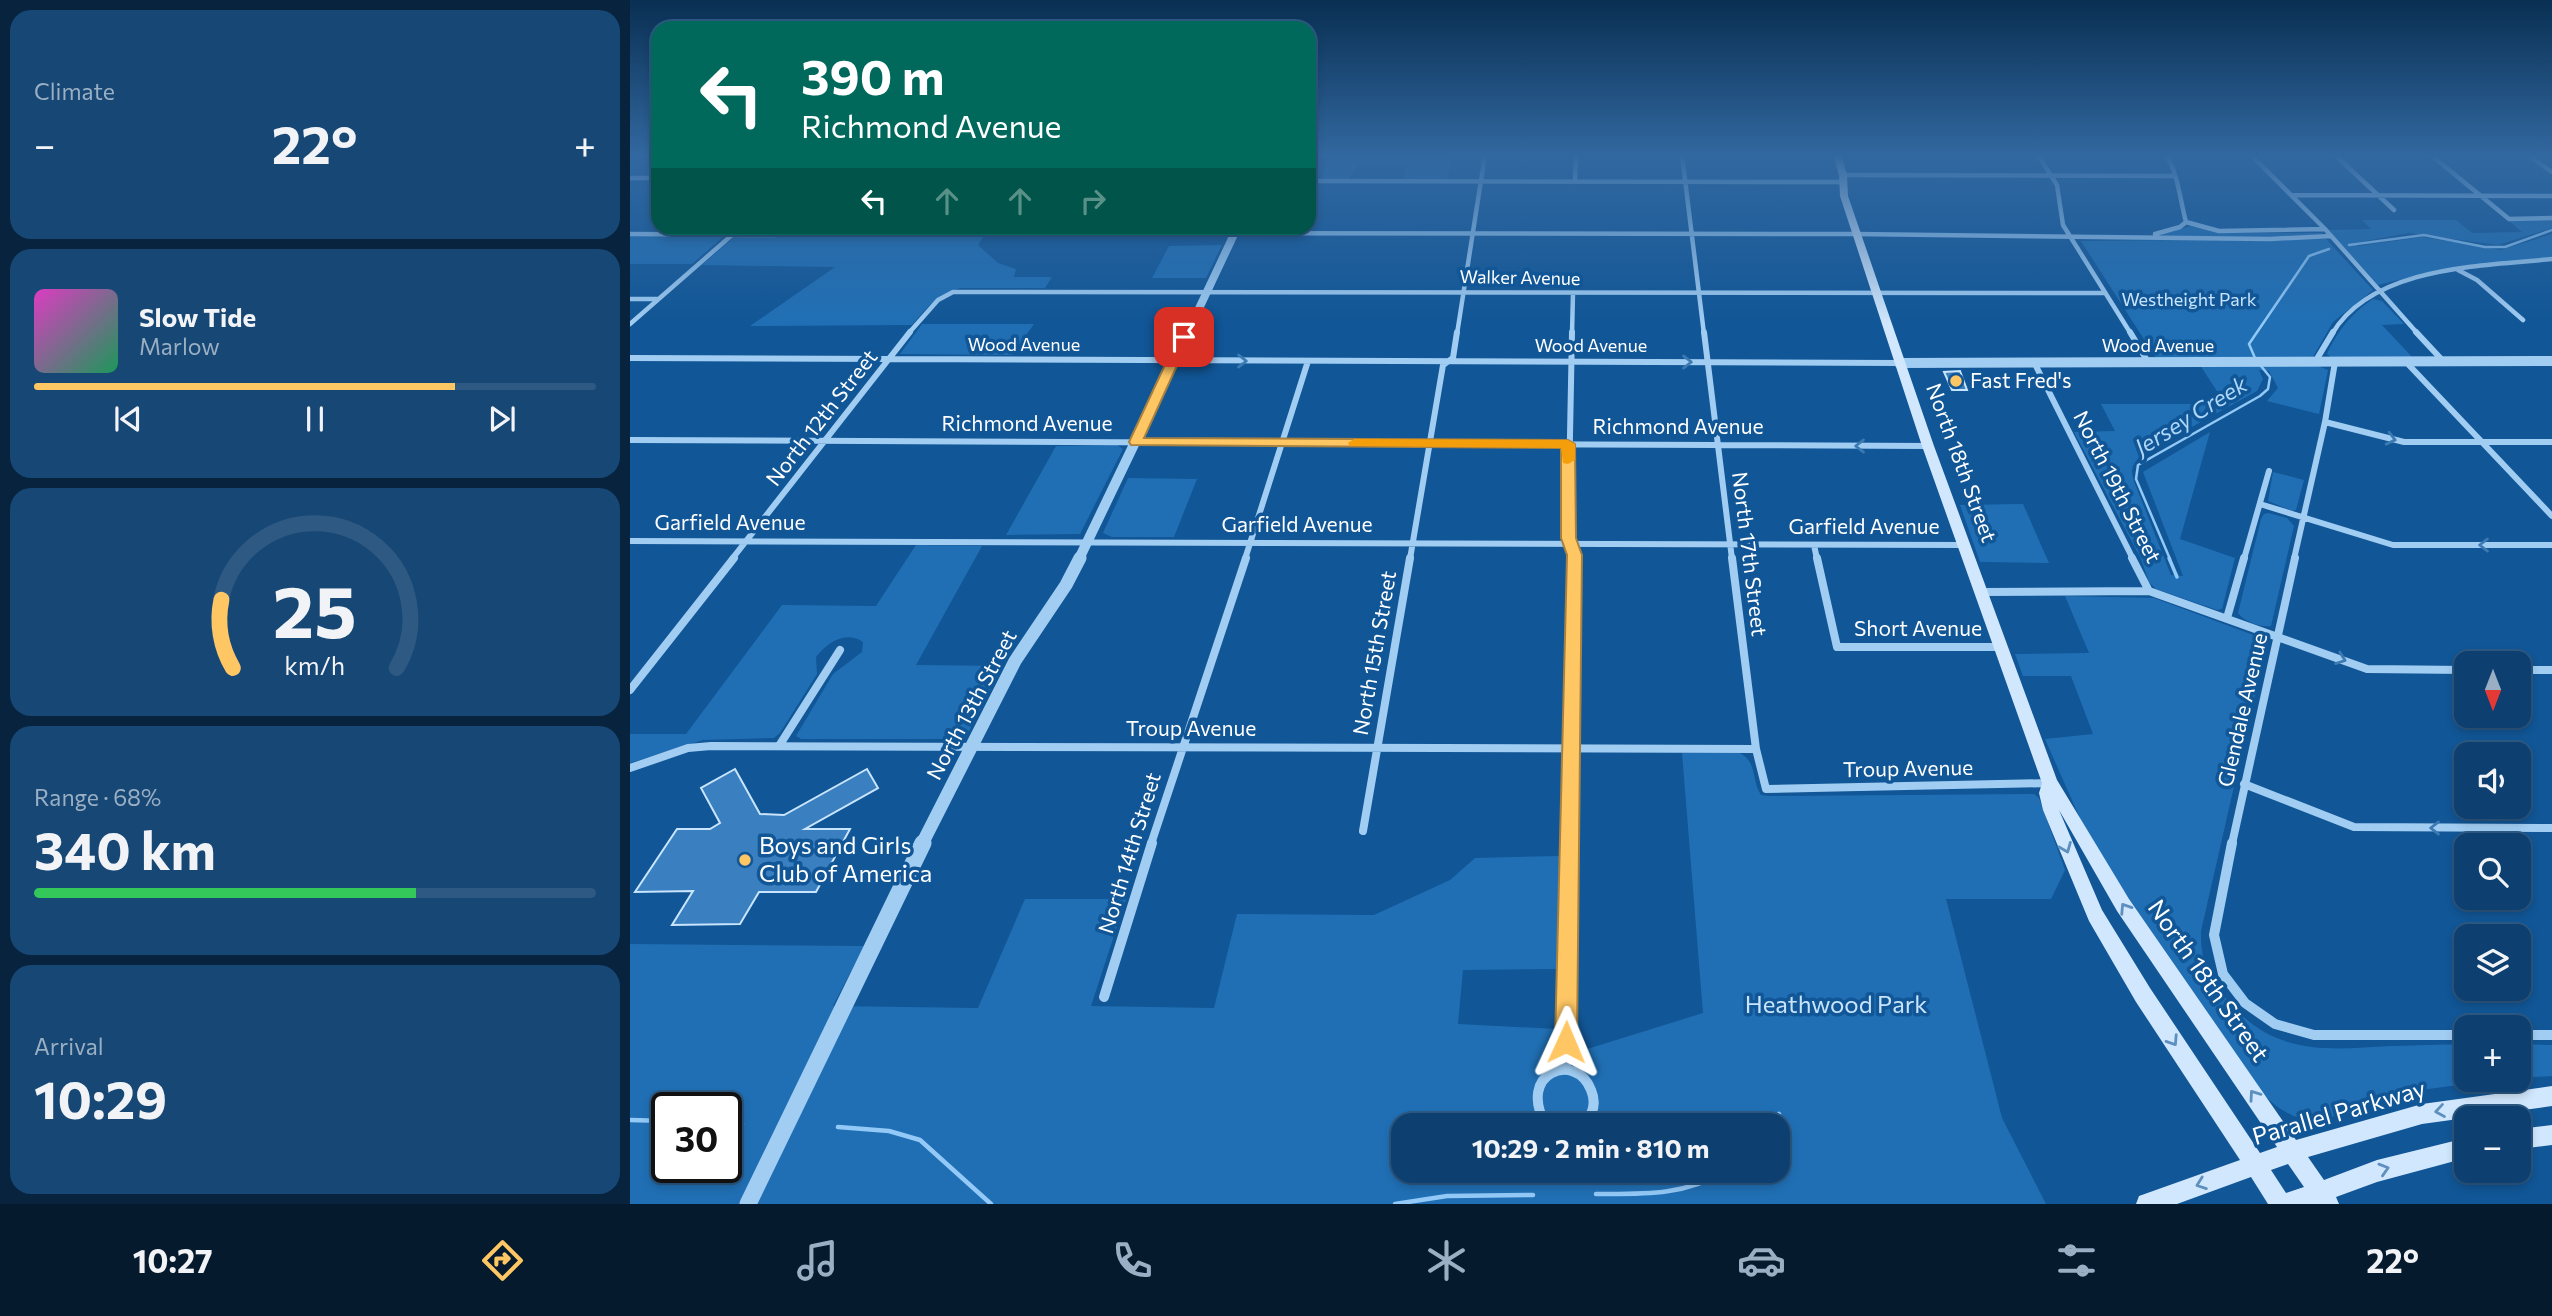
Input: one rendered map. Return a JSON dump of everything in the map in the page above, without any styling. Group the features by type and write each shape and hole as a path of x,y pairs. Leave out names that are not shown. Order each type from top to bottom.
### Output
{"main road":[{"name":"North 18th Street","path":"1849,211 1928,446 2050,783 2123,905 2324,1198"},
{"name":"North 18th Street","path":"2050,783 2047,793 2051,810 2095,915 2143,995 2281,1204"},
{"name":"Parallel Parkway","path":"2147,1204 2294,1151 2422,1114 2552,1096"},
{"path":"2531,1137 2552,1135"},
{"path":"2286,1204 2324,1198 2377,1171 2454,1150"}],"street":[{"name":"North 15th Street","path":"1363,831 1443,365 1453,358 1475,211"},
{"name":"North 17th Street","path":"1689,211 1756,749 1766,789"},
{"path":"2061,211 2063,225 2148,362"},
{"path":"2183,211 2186,222"},
{"path":"2307,211 2444,362"},
{"path":"2500,211 2510,219 2552,218"},
{"path":"2134,237 2166,232 2186,222 2219,231 2325,229"},
{"path":"1316,231 2069,235 2270,239 2331,236"},
{"path":"630,234 651,234"},
{"path":"630,324 731,235"},
{"name":"North 13th Street","path":"748,1204 865,958 1015,661 1066,585 1234,235"},
{"path":"2315,362 2323,343 2345,315 2379,291 2423,276 2552,259"},
{"path":"2458,270 2477,280 2523,320"},
{"name":"Walker Avenue","path":"937,300 953,292 2105,293"},
{"path":"1566,1069 1574,555 1568,538 1568,444 1573,293"},
{"path":"630,299 658,299"},
{"name":"North 12th Street","path":"630,690 937,300"},
{"name":"Wood Avenue","path":"630,358 1899,363 2552,361"},
{"name":"North 14th Street","path":"1104,997 1182,746 1251,542 1308,361"},
{"name":"North 19th Street","path":"2034,362 2149,591"},
{"name":"Glendale Avenue","path":"2335,362 2325,422 2244,784 2214,935 2215,951 2220,971 2247,1007 2293,1031 2328,1035 2454,1035"},
{"path":"2406,362 2552,516"},
{"path":"2325,422 2403,442 2552,442"},
{"name":"Richmond Avenue","path":"630,440 1928,446"},
{"name":"Glendale Avenue","path":"2227,618 2269,471"},
{"path":"2260,503 2393,545 2552,545"},
{"name":"Garfield Avenue","path":"630,541 1088,541 1572,546 1964,545"},
{"name":"Short Avenue","path":"1814,545 1837,647 2000,647"},
{"path":"1980,592 2149,591 2376,670 2454,670"},
{"path":"779,746 840,650"},
{"path":"2531,670 2552,670"},
{"name":"Troup Avenue","path":"630,768 688,748 779,746 1756,749"},
{"name":"Troup Avenue","path":"1766,789 2050,783"},
{"path":"2244,784 2354,827 2552,828"},
{"path":"2531,1035 2552,1035"},
{"path":"1539,1113 1536,1108 1539,1086 1554,1071 1566,1069 1576,1071 1591,1084 1595,1100 1592,1113"}],"green space":[{"path":"2362,220 2456,220 2472,233 2522,232 2508,220 2552,220 2552,228 2498,245 2409,233 2354,243 2358,246 2423,237 2501,250 2552,234 2552,257 2438,270 2378,285 2329,230 2371,229"},
{"path":"2191,226 2223,233 2323,233 2241,238 2157,235"},
{"path":"984,235 978,245 998,263 1016,269 1014,277 1052,277 1045,288 960,288 951,291 938,298 912,325 750,326 835,267 702,265 733,238"},
{"path":"630,236 723,237 692,264 630,264"},
{"name":"Westheight Park","path":"2326,239 2373,290 2333,322 2313,357 2156,358 2081,241"},
{"path":"1222,245 1206,278 1152,278 1169,246"},
{"path":"2373,299 2382,301 2404,324 2382,325 2413,358 2331,357 2327,354 2346,323"},
{"path":"922,324 1034,324 1012,355 900,354"},
{"path":"2200,365 2318,366 2328,370 2319,414 2267,401 2278,388 2269,371 2259,370 2263,379 2257,391 2141,455 2133,465 2135,484 2171,575 2183,576 2143,472 2210,432 2180,539 2235,558 2222,609 2217,610 2156,589 2149,582 2141,559 2074,432 2115,431 2101,404 2190,404 2220,396"},
{"path":"1117,445 1123,449 1080,534 1006,535 1056,446"},
{"path":"2273,472 2304,480 2296,510 2292,511 2268,501"},
{"path":"1128,478 1197,479 1174,537 1112,537 1103,533"},
{"path":"2023,504 2049,563 1980,562 1960,505"},
{"path":"2268,513 2287,518 2294,526 2271,626 2257,625 2238,613 2261,519"},
{"path":"916,545 982,546 916,665 1003,666 968,733 954,739 801,739 796,736 833,674 862,652 863,642 850,637 831,643 816,657 817,674 780,733 774,738 703,740 630,763 630,734 686,734 782,605 876,606"},
{"path":"2065,596 2154,598 2267,642 2201,931 2202,950 2207,967 2226,998 2244,1017 2262,1031 2281,1040 2322,1048 2454,1044 2454,1086 2421,1090 2315,1122 2288,1113 2265,1096 2111,873 2086,832 2045,739 2093,734 2071,676 2023,676 2015,654 2089,653"},
{"name":"Heathwood Park","path":"1682,753 1740,753 1752,767 1761,795 2034,794 2039,798 2065,870 2051,899 1946,899 2002,1118 2046,1204 630,1204 630,944 864,946 833,1006 978,1008 1025,899 1126,899 1091,1006 1214,1008 1237,914 1374,915 1450,880 1475,858 1561,856 1559,969 1463,970 1458,1024 1557,1029 1557,1051 1584,1050 1703,1013"},
{"path":"2531,1044 2552,1045 2552,1076 2531,1077"}],"building":[{"name":"Fast Fred's","path":"1960,371 1967,390 1952,390 1944,372"},
{"name":"Boys and Girls Club of America","path":"735,769 760,814 784,815 867,769 878,788 805,829 850,829 816,892 759,892 740,924 672,925 693,891 635,892 677,829 710,829 720,823 701,788"}],"waterway":[{"name":"Jersey Creek","path":"2349,245 2424,235 2485,247 2505,247 2552,230"},
{"name":"Jersey Creek","path":"2255,358 2249,344 2309,256 2329,249"},
{"name":"Jersey Creek","path":"2170,559 2136,479 2138,465 2260,396 2268,389 2270,377 2261,366"},
{"name":"Jersey Creek","path":"2169,558 2177,577"},
{"name":"Jersey Creek","path":"630,1120 651,1121"},
{"name":"Jersey Creek","path":"838,1127 889,1131 920,1140 991,1204"},
{"name":"Jersey Creek","path":"1596,1194 1663,1192 1699,1183"},
{"name":"Jersey Creek","path":"1395,1204 1447,1196 1533,1195"}],"slow traffic":[{"path":"1354,443 1568,444 1568,460"}],"place":[{"name":"Fast Fred's","path":"1956,381"},
{"name":"Boys and Girls Club of America","path":"745,860"}],"route":[{"path":"1184,337 1135,442 1568,444 1568,538 1574,555 1566,1042"}]}
